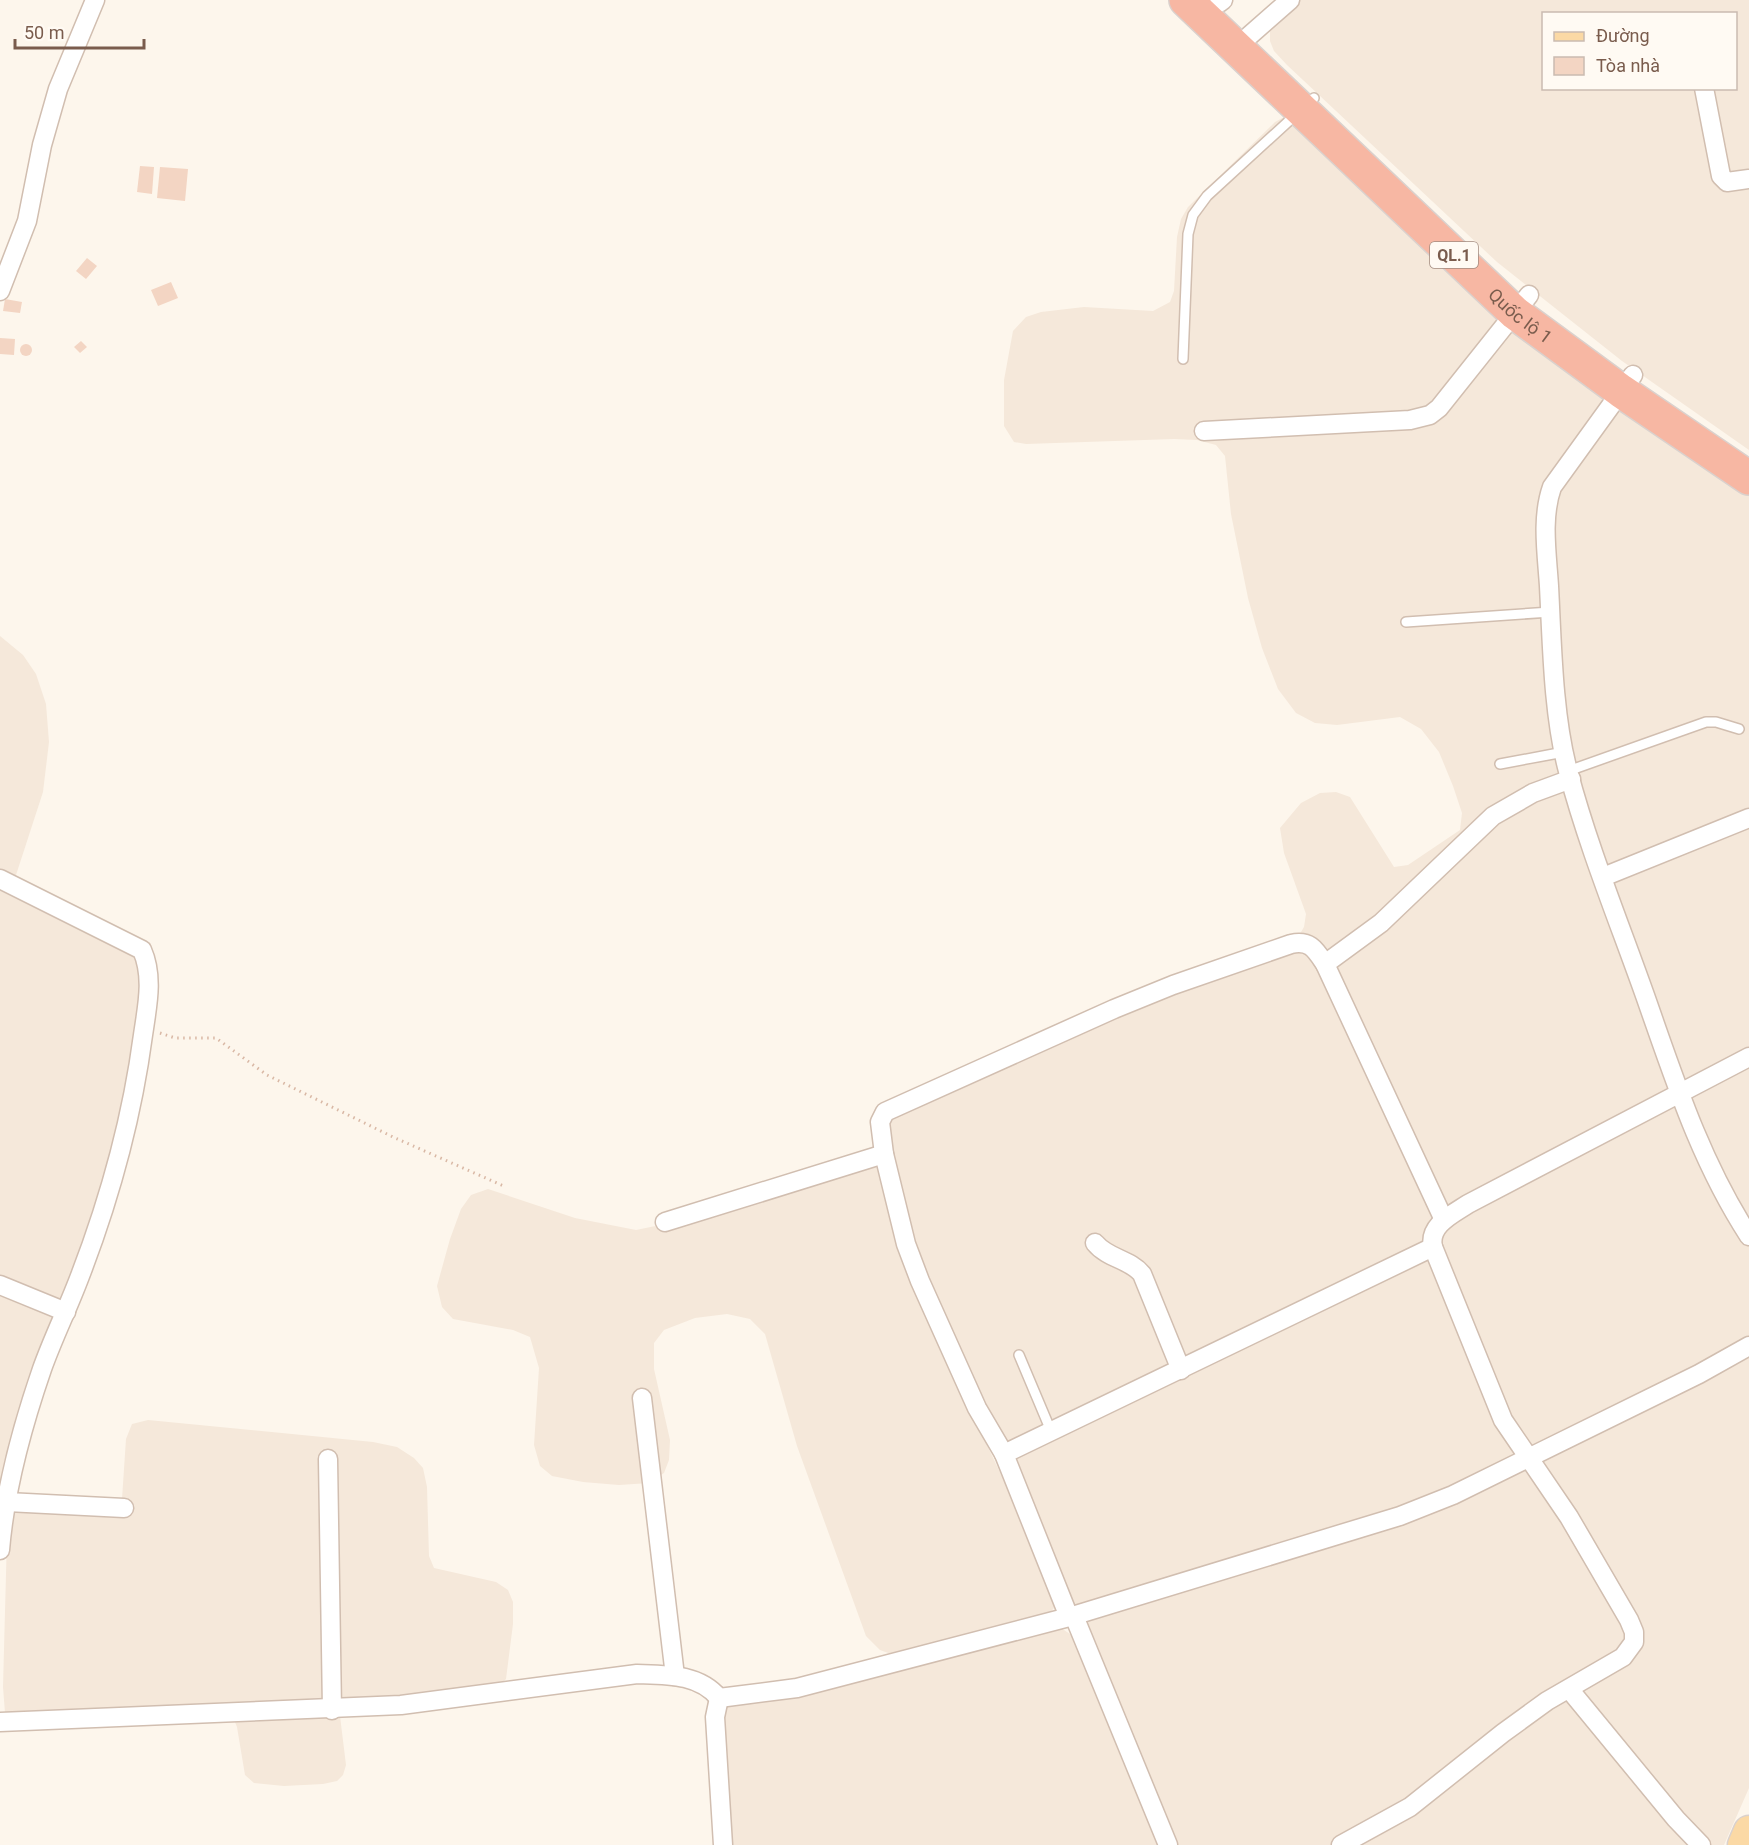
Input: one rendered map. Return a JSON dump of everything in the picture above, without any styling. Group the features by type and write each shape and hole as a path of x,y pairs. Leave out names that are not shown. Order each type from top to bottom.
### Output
{"highway":[{"name":"Quốc lộ 1","path":"1186,0 1307,104 1522,304 1749,478"},
{"name":"Quốc lộ 1","path":"1219,1 1307,104"},
{"name":"Quốc lộ 1","path":"1627,383 1749,456"}],"main road":[{"path":"1743,1845 1749,1831"}],"street":[{"path":"0,291 27,221 42,145 58,89 95,0"},
{"path":"1249,36 1290,0"},
{"path":"1704,90 1721,176 1728,182 1749,178"},
{"path":"1204,431 1410,420 1430,415 1439,408 1522,304"},
{"path":"1627,383 1552,487 1549,496 1546,522 1551,612 1564,752 1569,775 1603,877 1680,1094 1715,1177 1749,1236"},
{"path":"1325,964 1381,923 1493,816 1569,775"},
{"path":"1603,877 1749,818"},
{"path":"0,879 142,950 149,975 144,1026 127,1128 113,1179 32,1401 1,1528 0,1550"},
{"path":"1168,1845 1004,1454 977,1408 920,1281 906,1244 884,1154 880,1122 885,1112 1114,1009 1173,985 1291,944 1310,945 1325,964 1444,1220"},
{"path":"1341,1845 1410,1807 1503,1733 1628,1652 1634,1642 1634,1632 1569,1517 1503,1420 1433,1247 1434,1232 1444,1220 1468,1204 1749,1057"},
{"path":"665,1222 884,1154"},
{"path":"1095,1243 1106,1255 1133,1266 1142,1274 1181,1370"},
{"path":"1004,1454 1433,1247"},
{"path":"0,1285 66,1312"},
{"path":"0,1722 332,1710 440,1701 617,1676 675,1676 700,1681 719,1698 797,1688 1071,1616 1400,1516 1453,1495 1749,1347"},
{"path":"642,1398 675,1676"},
{"path":"328,1459 332,1710"},
{"path":"7,1502 124,1508"},
{"path":"1569,1689 1676,1819 1701,1845"},
{"path":"719,1698 715,1717 723,1845"}],"lane":[{"path":"1183,359 1188,234 1193,215 1207,195 1307,104"},
{"path":"1406,622 1551,612"},
{"path":"1569,775 1706,722 1716,722 1739,729"},
{"path":"1500,764 1564,752"},
{"path":"1019,1354 1051,1431"}],"path":[{"path":"144,1026 176,1038 216,1038 267,1076 393,1137 506,1187"}],"shaded area":[{"path":"1300,0 1749,0 1749,450 1622,361 1497,262 1287,65 1274,51 1270,41 1270,31 1277,20"},
{"path":"1288,115 1749,485 1749,1788 1724,1845 1170,1845 1003,1444 917,1254 885,1134 891,1117 1298,937 1304,927 1306,914 1284,853 1280,828 1301,803 1320,793 1336,792 1350,797 1394,867 1408,865 1460,830 1462,813 1453,786 1439,752 1421,729 1400,717 1337,725 1315,723 1296,713 1278,689 1262,648 1248,598 1231,514 1225,456 1216,445 1197,440 1174,439 1026,444 1014,442 1004,426 1004,380 1013,331 1026,317 1041,312 1084,307 1153,311 1170,302 1174,291 1177,237 1181,219 1188,207 1275,122"},
{"path":"0,636 23,655 36,674 46,704 49,742 43,792 16,875 16,886 135,953 141,962 143,992 120,1113 104,1175 0,1490"},
{"path":"866,1165 876,1167 883,1173 925,1315 1035,1546 1055,1598 1054,1608 1047,1616 907,1654 891,1654 880,1650 866,1636 797,1446 765,1334 750,1319 727,1314 695,1318 664,1330 654,1343 654,1369 670,1440 669,1460 664,1473 649,1483 619,1485 583,1482 552,1476 540,1466 534,1445 539,1368 530,1337 513,1330 453,1319 442,1307 437,1286 461,1209 471,1195 488,1189 575,1218 636,1230 670,1223"},
{"path":"148,1420 373,1442 397,1447 414,1458 423,1468 427,1487 429,1556 434,1568 496,1582 508,1590 513,1602 513,1624 506,1679 498,1687 340,1716 346,1765 343,1775 337,1781 323,1784 284,1786 254,1783 245,1775 237,1727 233,1717 12,1718 5,1713 3,1687 7,1536 16,1504 119,1506 122,1499 126,1439 132,1424"},
{"path":"1061,1628 1070,1634 1080,1650 1120,1755 1159,1845 729,1845 723,1716 728,1705"}],"building":[{"path":"140,166 154,167 152,194 137,192"},
{"path":"160,167 188,169 185,201 157,198"},
{"path":"87,258 97,266 86,279 76,271"},
{"path":"171,282 178,298 158,306 151,290"},
{"path":"5,299 22,302 20,313 3,311"},
{"path":"0,338 15,339 14,355 0,354"},
{"path":"81,341 87,347 80,353 74,347"},
{"path":"28,344 32,350 28,356 24,356 20,348"}]}
